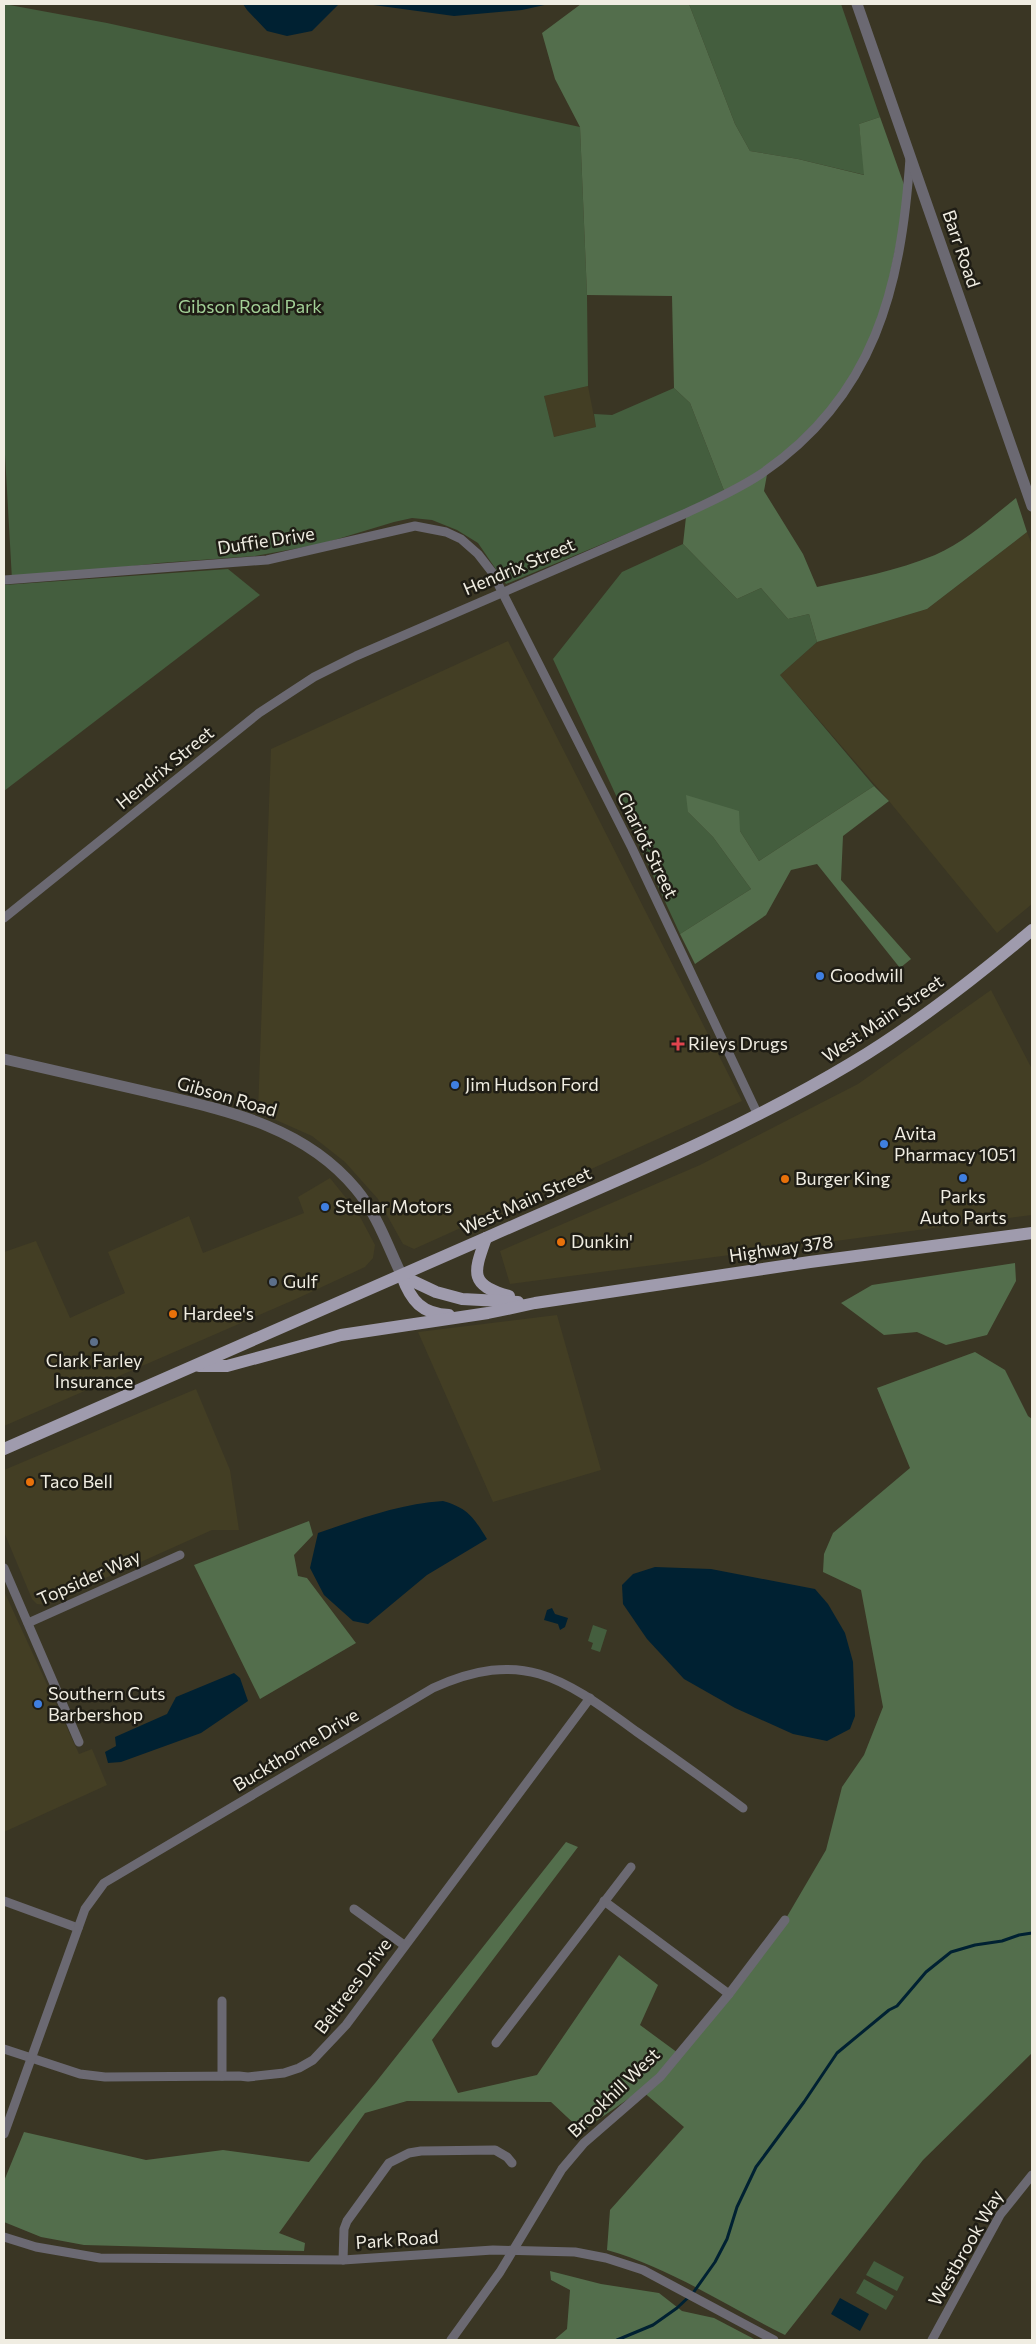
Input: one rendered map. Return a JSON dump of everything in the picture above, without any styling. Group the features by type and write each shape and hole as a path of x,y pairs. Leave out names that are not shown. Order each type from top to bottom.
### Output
{"main road":[{"name":"West Main Street","path":"4,1449 196,1366 328,1305 402,1276 710,1139 758,1115 851,1063 899,1033 987,968 1032,930"},
{"name":"Highway 378","path":"535,1303 810,1262 1032,1233"},
{"path":"486,1238 477,1264 480,1282 486,1289 535,1303"},
{"path":"402,1276 436,1292 462,1299 535,1303"},
{"path":"402,1276 411,1298 423,1309 441,1315 464,1316"},
{"path":"196,1366 227,1366 341,1335 535,1303"}],"street":[{"name":"Barr Road","path":"857,4 1032,506"},
{"name":"Hendrix Street","path":"4,918 282,696 347,660 737,489 783,457 824,419 843,395 858,371 887,301 901,246 906,218 910,156"},
{"name":"Duffie Drive","path":"4,580 267,560 415,526 446,532 461,540 483,560 492,572 502,593"},
{"name":"Chariot Street","path":"502,593 632,848 758,1115"},
{"name":"Gibson Road","path":"4,1059 230,1112 290,1135 312,1148 360,1194 379,1227 402,1276"},
{"name":"Topsider Way","path":"28,1623 180,1555"},
{"path":"4,1568 79,1742"},
{"name":"Buckthorne Drive","path":"4,2134 78,1928 90,1900 104,1883 433,1688 456,1677 483,1670 504,1668 547,1675 560,1680 590,1698 742,1808"},
{"name":"Beltrees Drive","path":"4,2049 80,2074 96,2076 222,2076 248,2078 299,2068 313,2060 346,2025 590,1698"},
{"path":"496,2043 631,1866"},
{"path":"4,1901 78,1928"},
{"path":"604,1901 729,1994"},
{"path":"354,1909 404,1945"},
{"name":"Brookhill West","path":"451,2340 513,2250 562,2169 584,2143 660,2077 729,1994 785,1920"},
{"path":"222,2001 222,2076"},
{"path":"343,2260 344,2229 347,2221 382,2170 389,2163 421,2151 495,2150 507,2157 512,2163"},
{"name":"Westbrook Way","path":"932,2340 1000,2215 1032,2175"},
{"name":"Park Road","path":"4,2237 36,2247 100,2258 343,2260 513,2250 575,2252 606,2258 643,2270 774,2340"}],"shaded area":[{"path":"588,386 596,427 554,437 544,396"},
{"path":"1027,532 1032,545 1032,904 997,933 889,801 780,675 817,642 927,609"},
{"path":"508,641 742,1101 414,1249 403,1244 378,1199 345,1162 312,1136 258,1112 271,749"},
{"path":"991,990 1032,1069 1032,1215 510,1284 500,1251 700,1165 858,1084"},
{"path":"330,1178 358,1213 375,1245 373,1258 365,1267 4,1426 4,1252 36,1241 70,1318 125,1293 108,1252 189,1216 203,1253 304,1213 298,1197"},
{"path":"557,1315 601,1470 493,1502 418,1332"},
{"path":"196,1389 230,1470 239,1530 212,1530 45,1605 37,1604 32,1599 4,1532 4,1470"},
{"path":"4,1591 79,1754 92,1749 107,1785 4,1832"}],"green space":[{"name":"Gibson Road Park","path":"4,4 107,23 580,127 587,295 588,386 544,396 554,437 596,427 594,414 612,415 674,388 690,403 725,493 506,584 478,543 457,530 432,520 412,518 321,544 255,556 159,563 12,580 4,437"},
{"path":"581,4 689,4 735,124 750,151 798,159 864,175 859,124 880,117 907,193 881,318 843,395 768,469 764,491 803,554 817,587 891,570 935,555 967,537 1016,498 1027,532 927,609 817,642 809,614 788,619 761,588 737,599 683,544 686,517 725,493 690,403 674,388 672,296 587,295 580,127 555,79 542,33"},
{"path":"689,4 841,4 880,117 859,124 865,175 798,159 750,151 735,124"},
{"path":"683,544 737,599 761,588 788,619 809,614 817,642 780,675 874,786 759,861 740,831 688,812 713,837 751,889 680,934 553,659 622,572"},
{"path":"228,569 260,595 4,791 4,585"},
{"path":"874,786 889,801 843,836 841,880 911,959 900,968 817,864 791,870 766,915 695,964 680,934 751,889 713,837 688,812 686,795 739,811 740,831 759,861"},
{"path":"1015,1263 1016,1281 987,1335 946,1345 917,1332 884,1335 841,1303 872,1285"},
{"path":"975,1352 1005,1370 1028,1416 1032,1419 1032,2053 923,2160 785,2335 676,2277 607,2250 610,2210 684,2127 641,2090 582,2131 551,2102 407,2101 365,2113 279,2233 305,2243 304,2251 84,2245 41,2237 4,2222 4,2181 24,2132 146,2160 223,2150 309,2162 376,2082 566,1842 578,1847 432,2040 458,2093 537,2075 619,1955 658,1985 640,2025 678,2053 785,1920 826,1850 842,1787 864,1755 883,1707 861,1590 823,1572 824,1554 833,1533 910,1468 877,1388"},
{"path":"309,1521 313,1535 294,1555 298,1576 307,1578 356,1643 260,1699 194,1565"},
{"path":"593,1625 607,1630 600,1652 591,1649 593,1643 588,1641"},
{"path":"874,2261 904,2277 897,2291 866,2275"},
{"path":"550,2271 601,2284 659,2293 682,2311 714,2318 756,2340 554,2340 567,2329 570,2290 551,2280"},
{"path":"864,2279 894,2296 886,2310 856,2293"}],"water":[{"path":"243,4 366,4 338,5 312,31 287,36 267,31"},
{"path":"366,4 549,4 522,10 454,16"},
{"path":"443,1501 459,1507 469,1515 487,1539 427,1575 368,1624 353,1621 324,1595 310,1568 318,1533 395,1509"},
{"path":"655,1567 711,1569 815,1589 828,1604 845,1633 853,1662 855,1716 850,1729 827,1741 793,1734 735,1708 684,1679 647,1639 623,1604 622,1585 633,1574"},
{"path":"552,1608 555,1614 568,1618 565,1627 560,1630 558,1624 544,1620 547,1610"},
{"path":"234,1673 240,1678 248,1701 201,1733 121,1762 108,1763 105,1752 116,1746 115,1737 167,1714 176,1697"},
{"path":"840,2298 869,2314 860,2331 831,2314"}],"waterway":[{"path":"617,2340 653,2325 677,2308 693,2293 715,2262 727,2239 737,2207 756,2167 837,2053 889,2010 897,2006 926,1972 951,1952 1032,1933"}],"place":[{"name":"Goodwill","path":"820,976"},
{"name":"Rileys Drugs","path":"678,1044"},
{"name":"Jim Hudson Ford","path":"455,1085"},
{"name":"Avita Pharmacy 1051","path":"884,1144"},
{"name":"Parks Auto Parts","path":"963,1178"},
{"name":"Burger King","path":"785,1179"},
{"name":"Stellar Motors","path":"325,1207"},
{"name":"Dunkin'","path":"561,1242"},
{"name":"Gulf","path":"273,1282"},
{"name":"Hardee's","path":"173,1314"},
{"name":"Clark Farley Insurance","path":"94,1342"},
{"name":"Taco Bell","path":"30,1482"},
{"name":"Southern Cuts Barbershop","path":"38,1704"}]}
